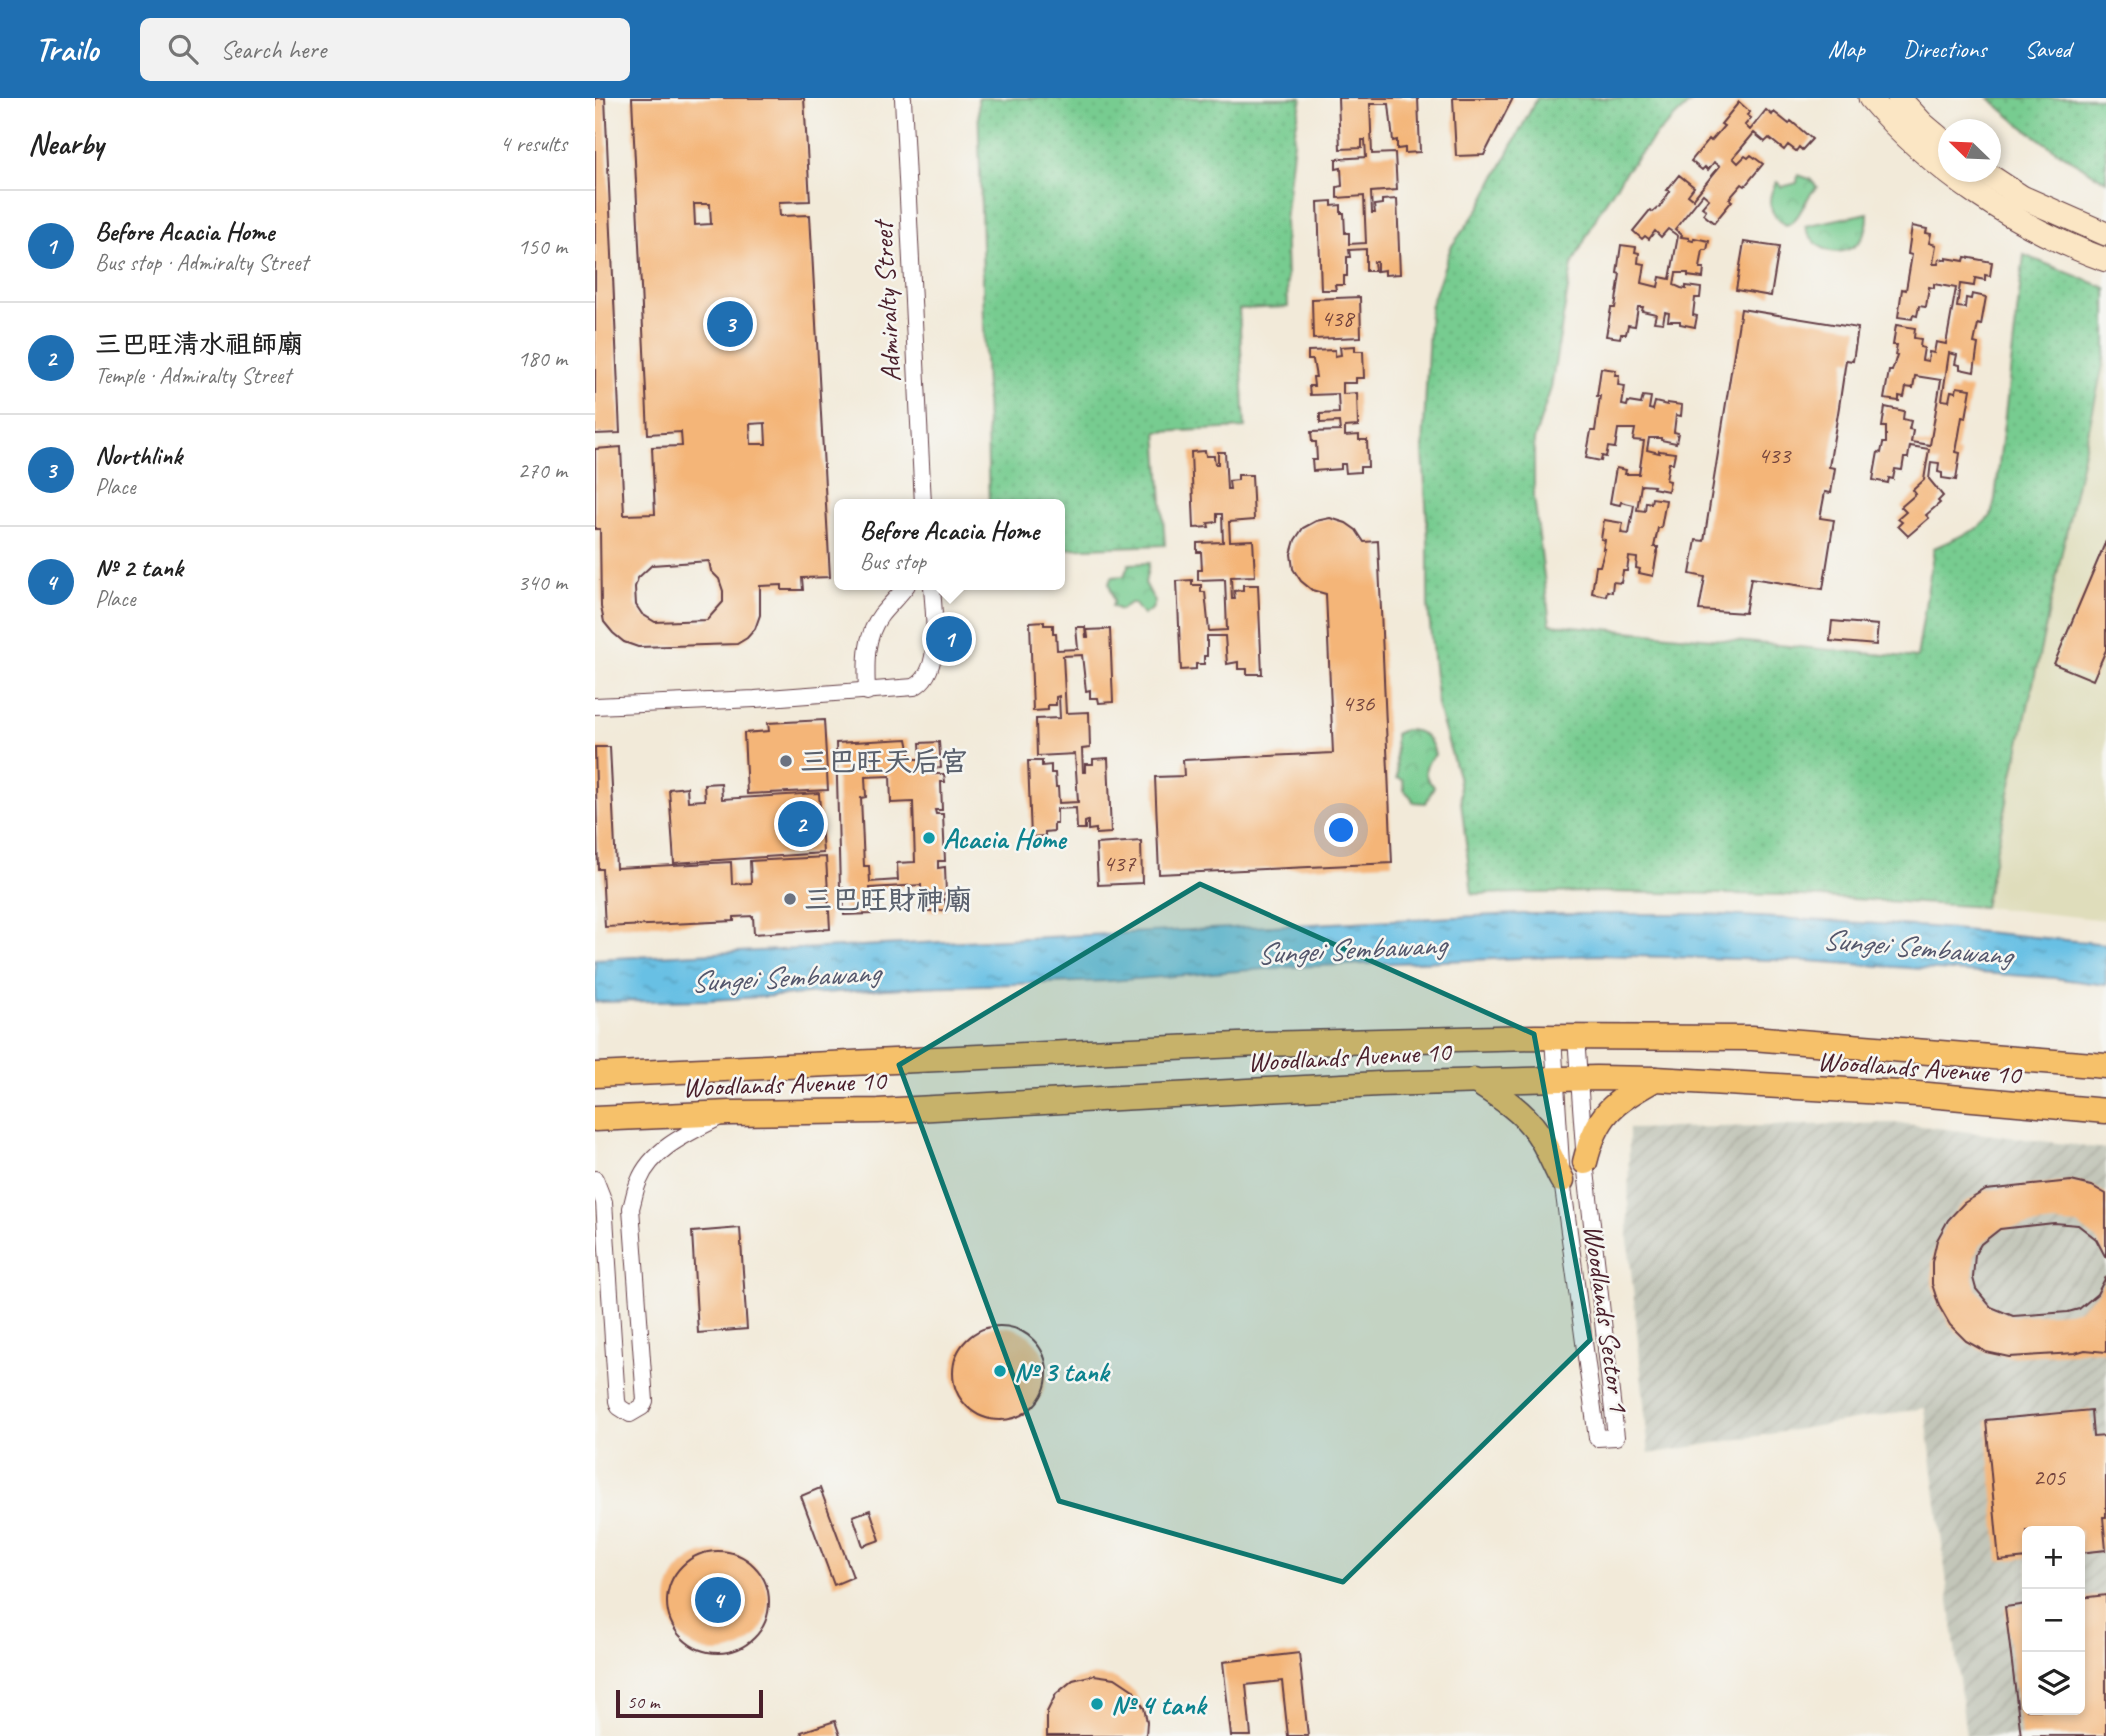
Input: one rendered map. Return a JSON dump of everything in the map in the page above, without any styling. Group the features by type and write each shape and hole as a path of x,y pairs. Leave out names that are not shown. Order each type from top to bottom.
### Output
{"main road":[{"path":"1870,98 1917,146 1978,196 2072,248 2106,260"},
{"path":"1899,98 1938,137"},
{"path":"1999,182 2022,197 2106,234"},
{"name":"Woodlands Avenue 10","path":"595,1075 1259,1044 1564,1037 1752,1038 2106,1066"},
{"name":"Woodlands Avenue 10","path":"595,1119 729,1113 878,1111 1474,1080 1566,1078 1656,1079 1917,1094 2106,1111"},
{"path":"1585,1162 1591,1136 1607,1111 1622,1098 1656,1079"},
{"path":"1474,1080 1506,1100 1523,1115 1538,1133 1562,1180"}],"street":[{"name":"Admiralty Street","path":"903,98 923,499"},
{"path":"867,692 866,658 870,636 880,617 903,590"},
{"path":"595,706 867,692 914,687 928,676 933,661 932,590"},
{"name":"Woodlands Sector 1","path":"1564,1037 1566,1078 1562,1180 1597,1438 1616,1437 1585,1162 1566,1078 1564,1037"},
{"path":"595,1180 604,1202 617,1401 619,1406 630,1414 642,1407 645,1401 631,1208 639,1179 655,1158 674,1141 729,1113"}],"highlighted area":[{"path":"1200,884 1534,1034 1590,1340 1343,1582 1059,1501 899,1065"}],"shaded area":[{"path":"2106,351 2106,920 1984,907 2032,684"},
{"path":"1898,1123 2106,1149 2106,1736 1966,1736 1925,1408 1649,1454 1628,1239 1629,1129"}],"green space":[{"path":"978,98 1302,98 1295,131 1285,221 1288,307 1239,309 1245,428 1157,432 1165,545 1065,549 1065,499 989,499"},
{"path":"1537,98 1695,98 1656,135 1626,171 1599,212 1572,265 1551,388 1534,440 1534,497 1550,624 1917,658 1934,548 1977,529 1991,516 2024,255 2106,288 2106,351 1984,907 1785,895 1597,892 1472,894 1458,776 1438,708 1428,605 1423,449 1430,308 1451,247 1480,207"},
{"path":"1989,98 2106,98 2106,181 2045,143"},
{"path":"1798,175 1810,179 1817,187 1796,218 1786,225 1773,211 1771,194 1777,182 1782,187 1797,183"},
{"path":"1868,213 1867,228 1861,239 1853,247 1843,251 1822,247 1812,239 1805,226"},
{"path":"1149,563 1145,583 1155,602 1152,609 1143,615 1134,603 1120,610 1112,606 1114,601 1109,583 1112,577 1124,576 1129,564"},
{"path":"1404,730 1421,733 1434,749 1435,755 1426,766 1426,775 1434,786 1426,803 1413,802 1404,790 1403,780 1397,778 1395,734"}],"water":[{"name":"Sungei Sembawang","path":"1518,914 1706,914 1931,927 2106,944 2106,985 2054,978 1809,961 1599,955 1290,967 1109,981 918,987 709,1000 595,1002 595,959"}],"building":[{"path":"595,98 605,98 620,433 595,434"},
{"path":"632,98 804,98 810,201 779,202 780,216 810,215 830,577 802,578 803,590 782,590 782,585 760,586 760,615 755,629 737,644 638,647 624,642 604,622 601,607 600,529 595,529 595,449 621,447 624,515 655,514 652,447 682,446 681,432 648,434","holes":["694,204 710,204 711,224 695,225","765,423 766,444 751,444 750,424","709,561 711,571 719,579 723,602 707,620 655,622 642,614 636,605 635,587 638,578 652,565"]},
{"path":"1338,98 1418,98 1420,152 1405,153 1405,148 1397,149 1397,140 1393,141 1389,104 1370,104 1372,154 1395,153 1397,190 1371,192 1372,213 1375,213 1374,205 1382,204 1382,200 1397,199 1400,274 1385,275 1385,270 1377,271 1377,262 1374,262 1375,271 1366,271 1366,249 1349,250 1344,285 1335,285 1336,290 1321,290 1318,202 1332,201 1332,206 1341,205 1345,233 1349,233 1349,244 1366,243 1364,196 1337,198 1337,187 1342,186 1341,168 1336,169 1336,159 1366,157 1365,140 1362,140 1362,148 1340,149"},
{"path":"1453,98 1513,98 1484,155 1456,156"},
{"path":"1739,102 1750,112 1747,115 1751,118 1745,125 1750,130 1766,110 1772,115 1774,112 1789,124 1791,121 1812,139 1802,150 1799,147 1796,151 1788,145 1784,150 1769,138 1765,142 1754,133 1733,158 1738,163 1745,156 1748,158 1751,155 1763,164 1745,186 1742,184 1729,199 1732,201 1714,223 1703,214 1706,210 1702,207 1709,199 1703,194 1675,229 1681,237 1689,240 1693,241 1694,238 1709,241 1707,250 1703,250 1700,268 1704,268 1703,278 1688,276 1688,273 1676,273 1674,285 1686,289 1686,286 1701,288 1700,298 1695,298 1695,327 1680,324 1680,321 1668,321 1669,313 1665,312 1663,323 1654,322 1656,314 1642,311 1643,307 1638,307 1635,326 1628,325 1626,334 1621,334 1620,338 1606,336 1611,308 1615,308 1621,245 1636,247 1635,252 1639,253 1638,263 1645,264 1642,283 1658,287 1660,277 1670,279 1678,236 1668,229 1661,237 1655,231 1649,239 1645,236 1642,239 1633,231 1650,210 1653,212 1661,205 1670,191 1667,190 1679,175 1694,187 1688,195 1693,199 1720,166 1714,162 1708,170 1705,167 1702,170 1691,161 1724,126 1721,124"},
{"path":"1912,226 1927,229 1926,233 1931,234 1929,243 1936,245 1933,264 1946,258 1964,261 1965,257 1992,262 1990,276 1985,275 1985,280 1975,278 1974,286 1960,284 1957,307 1965,308 1966,298 1971,299 1972,294 1986,297 1981,325 1978,324 1974,343 1978,344 1974,372 1960,369 1960,365 1955,364 1957,355 1949,353 1942,400 1949,401 1951,391 1956,392 1957,387 1971,389 1966,418 1962,417 1956,452 1960,453 1956,480 1942,478 1942,473 1938,472 1939,463 1931,462 1929,479 1943,496 1938,501 1940,503 1926,515 1929,518 1908,536 1898,526 1902,522 1898,519 1906,512 1901,507 1916,494 1913,490 1924,480 1929,449 1910,446 1902,470 1895,469 1893,479 1889,478 1888,483 1873,480 1878,452 1881,453 1883,443 1886,443 1886,427 1882,427 1885,407 1904,411 1903,419 1911,421 1911,442 1930,445 1941,380 1915,376 1913,388 1906,387 1904,397 1899,396 1899,401 1884,399 1889,371 1892,371 1897,355 1897,345 1893,345 1896,325 1915,328 1914,338 1921,339 1920,347 1924,348 1922,360 1928,361 1929,352 1934,353 1936,342 1946,344 1956,288 1934,284 1934,288 1929,287 1926,307 1919,306 1917,316 1913,315 1912,319 1898,317 1902,289 1906,290 1912,255 1908,254"},
{"path":"1744,242 1779,247 1771,296 1736,290"},
{"path":"1360,297 1361,337 1313,339 1312,299"},
{"path":"1741,309 1858,328 1853,361 1846,360 1829,467 1835,468 1831,493 1825,492 1820,518 1834,520 1823,589 1751,578 1745,613 1699,610 1705,577 1690,574 1696,540 1704,541"},
{"path":"1355,346 1355,351 1363,351 1364,378 1356,378 1356,383 1343,383 1343,394 1357,393 1358,426 1345,427 1345,436 1359,435 1359,440 1367,440 1368,467 1360,467 1360,472 1346,473 1345,464 1341,464 1341,469 1313,471 1312,460 1317,460 1316,442 1312,442 1311,432 1340,431 1339,422 1320,423 1320,414 1339,413 1338,394 1310,395 1309,386 1314,386 1313,377 1316,377 1313,360 1308,360 1308,351 1335,350 1335,356 1341,355 1340,347"},
{"path":"1601,368 1616,370 1615,375 1619,375 1618,385 1625,386 1622,405 1627,406 1628,402 1641,404 1643,396 1651,397 1649,409 1653,410 1655,402 1682,405 1681,416 1676,415 1676,443 1661,438 1649,438 1647,450 1675,453 1673,463 1669,463 1666,480 1670,481 1668,491 1641,485 1637,510 1645,511 1646,502 1651,503 1652,498 1666,500 1654,547 1658,547 1653,576 1639,573 1640,569 1636,568 1637,558 1629,557 1627,571 1623,571 1621,583 1613,582 1612,592 1607,591 1606,596 1592,593 1596,566 1600,566 1605,549 1605,540 1601,539 1604,520 1623,523 1621,533 1629,534 1634,505 1610,503 1616,468 1626,470 1625,474 1639,474 1644,441 1633,440 1635,429 1618,429 1615,448 1608,447 1606,457 1602,456 1601,461 1586,458 1591,431 1595,431"},
{"path":"1205,451 1206,456 1214,456 1215,464 1218,464 1218,452 1225,452 1227,489 1230,489 1229,481 1238,480 1238,475 1252,475 1254,520 1229,522 1230,541 1253,540 1255,576 1231,577 1232,599 1235,599 1234,591 1243,590 1243,585 1258,585 1262,674 1247,674 1247,669 1238,669 1238,662 1227,664 1225,636 1207,636 1207,656 1204,656 1204,664 1196,664 1196,669 1181,670 1177,581 1192,580 1192,585 1201,585 1201,592 1205,592 1209,631 1227,630 1225,579 1198,580 1198,570 1202,570 1201,552 1197,552 1197,543 1223,542 1222,514 1217,514 1217,522 1208,523 1209,527 1194,528 1191,452"},
{"path":"1330,518 1346,523 1356,530 1364,542 1378,541 1392,863 1159,874 1155,777 1184,776 1183,760 1333,753 1326,594 1312,590 1301,581 1293,569 1291,554 1295,540 1303,528"},
{"path":"2106,541 2106,650 2093,680 2054,664"},
{"path":"1044,621 1044,625 1053,625 1057,650 1078,649 1076,627 1085,627 1086,637 1087,630 1110,629 1113,702 1099,703 1098,698 1090,698 1090,690 1086,691 1082,655 1063,656 1066,713 1089,712 1090,748 1082,749 1083,772 1085,764 1093,764 1093,759 1108,758 1111,833 1096,834 1096,829 1088,830 1088,821 1085,822 1085,829 1077,829 1076,808 1057,809 1054,831 1045,832 1045,836 1031,837 1028,761 1042,761 1042,766 1051,765 1051,773 1055,773 1058,787 1059,803 1078,802 1075,754 1037,756 1036,719 1060,718 1059,696 1056,697 1056,705 1048,705 1048,710 1033,711 1030,622"},
{"path":"1832,621 1878,625 1876,645 1830,641"},
{"name":"三巴旺天后宮","path":"824,720 828,790 747,794 744,733 769,731 768,723"},
{"name":"Acacia Home","path":"907,739 911,759 921,759 920,743 939,742 941,768 933,769 933,774 944,774 945,782 941,782 942,810 935,810 936,814 943,814 945,861 938,861 938,868 945,867 946,894 939,895 939,900 945,899 946,910 929,911 929,905 922,905 921,885 870,888 871,914 844,915 843,888 840,888 836,743","holes":["890,776 891,803 913,802 915,862 897,863 898,880 870,882 869,866 864,866 861,798 866,797 865,777"]},
{"path":"595,747 610,747 616,868 731,862 732,884 751,883 750,861 826,857 830,929 754,934 753,916 734,917 734,921 605,927 602,869 598,869"},
{"path":"721,783 722,799 819,793 823,853 674,863 669,789 687,787 688,801 705,800 704,784"},
{"path":"1141,841 1142,883 1098,885 1096,844"},
{"path":"2071,1181 2092,1186 2106,1194 2106,1258 2096,1239 2078,1225 2054,1223 2000,1229 1981,1244 1975,1254 1973,1278 1976,1289 1991,1307 2013,1316 2079,1309 2097,1294 2106,1277 2106,1352 2085,1350 2009,1357 1986,1352 1966,1341 1950,1325 1939,1306 1932,1284 1932,1262 1937,1240 1948,1220 1964,1203 1986,1190"},
{"path":"740,1228 747,1329 698,1333 692,1232"},
{"name":"№ 3 tank","path":"1000,1326 1018,1330 1033,1340 1043,1355 1047,1373 1043,1391 1033,1406 1018,1416 1000,1420 982,1416 967,1406 957,1391 953,1373 957,1355 967,1340 982,1330"},
{"path":"2091,1410 2093,1437 2106,1436 2106,1517 2103,1517 2106,1550 2085,1552 2085,1526 2022,1526 2022,1559 1999,1561 1986,1420"},
{"path":"820,1488 853,1577 834,1585 801,1496"},
{"path":"870,1510 880,1540 863,1546 853,1516"},
{"path":"718,1551 738,1555 754,1566 765,1582 769,1602 765,1622 754,1638 738,1649 718,1653 698,1649 682,1638 671,1622 667,1602 671,1582 682,1566 698,1555"},
{"path":"2106,1595 2106,1736 2021,1736 2005,1607 2022,1605 2022,1715 2085,1715 2085,1597"},
{"path":"1299,1653 1308,1736 1288,1736 1282,1681 1246,1685 1251,1736 1231,1736 1223,1662"},
{"name":"№ 4 tank","path":"1094,1675 1115,1678 1133,1690 1144,1708 1146,1736 1047,1736 1047,1712 1056,1694 1073,1680"},
{"path":"835,1721 840,1736 803,1736 801,1732"}],"place":[{"name":"Northlink","path":"730,324"},
{"name":"Before Acacia Home","path":"949,639"},
{"name":"三巴旺天后宮","path":"786,761"},
{"name":"三巴旺清水祖師廟","path":"801,824"},
{"name":"Acacia Home","path":"929,838"},
{"name":"三巴旺財神廟","path":"790,899"},
{"name":"№ 3 tank","path":"1000,1371"},
{"name":"№ 2 tank","path":"718,1600"},
{"name":"№ 4 tank","path":"1097,1704"}]}
